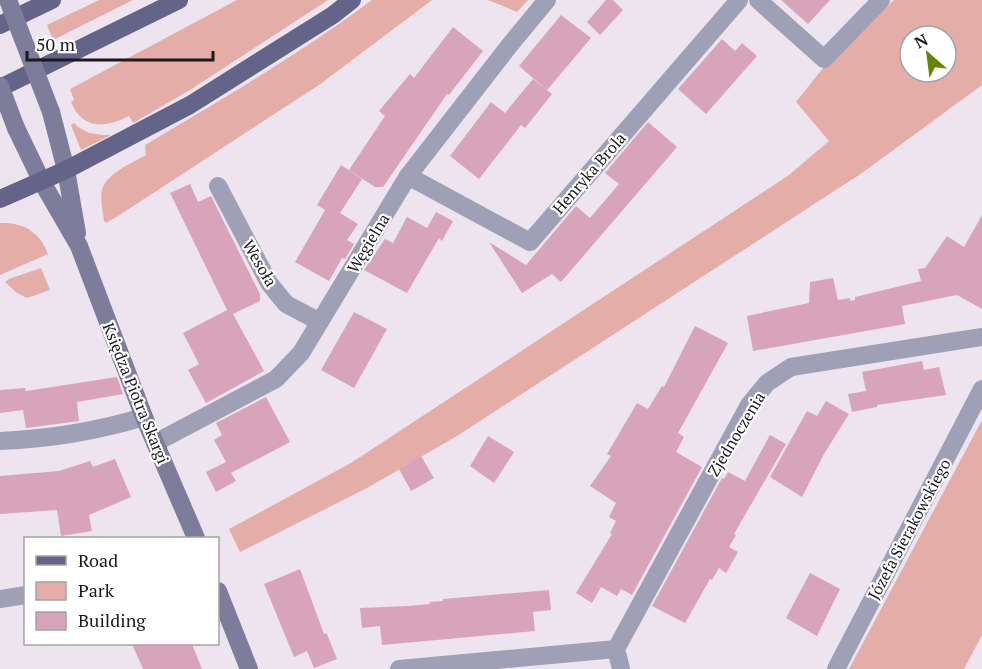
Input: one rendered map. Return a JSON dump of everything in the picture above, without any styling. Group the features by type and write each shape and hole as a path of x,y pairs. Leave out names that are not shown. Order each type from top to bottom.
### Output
{"main road":[{"path":"0,26 52,0"},
{"path":"0,87 179,0"},
{"path":"0,199 42,182 190,105 333,15 352,0"}],"street":[{"name":"Księdza Piotra Skargi","path":"8,0 51,112 66,170 79,246"},
{"name":"Węgielna","path":"155,443 276,379 301,353 408,177 509,46 548,0"},
{"name":"Henryka Brola","path":"408,177 530,242 739,0"},
{"path":"758,0 824,59 881,0"},
{"name":"Księdza Piotra Skargi","path":"0,87 16,128 42,182 79,246 144,417 196,537"},
{"name":"Wesoła","path":"218,186 269,283 286,304 320,322"},
{"name":"Zjednoczenia","path":"616,649 749,405 767,383 791,367 982,337"},
{"name":"Józefa Sierakowskiego","path":"836,669 982,389"},
{"path":"0,441 49,438 114,426 144,417"},
{"path":"219,594 249,669"},
{"path":"0,599 24,595"},
{"path":"399,669 616,649 621,669"}],"green space":[{"path":"99,0 133,0 53,40 47,25"},
{"path":"237,0 328,0 190,90 133,123 129,116 103,124 88,122 81,118 71,102 74,100 70,89"},
{"path":"372,0 432,0 319,85 118,216 106,223 104,221 101,199 103,187 116,172 146,155 145,145 289,57"},
{"path":"488,0 528,0 517,12"},
{"path":"894,0 982,0 982,85 862,173 457,436 367,488 240,552 229,529 351,463 789,175 829,141 796,102 827,63"},
{"path":"74,123 82,130 91,133 111,135 81,150 71,125"},
{"path":"0,223 16,224 30,230 45,246 48,254 0,275"},
{"path":"41,268 50,290 27,298 17,293 5,282 9,279"},
{"path":"982,420 982,635 964,669 849,669"}],"building":[{"path":"606,0 613,0 623,10 600,35 587,22"},
{"path":"781,0 830,0 808,24"},
{"path":"561,15 591,38 547,90 519,66"},
{"path":"453,27 483,51 449,95 447,94 383,187 375,187 349,170 385,116 379,111 410,74 414,78"},
{"path":"722,39 735,51 742,43 757,56 706,114 678,89"},
{"path":"533,79 552,94 525,128 521,125 479,179 450,156 491,102 505,113"},
{"path":"648,122 677,147 561,282 552,274 522,293 489,242 526,265 576,206 590,218 619,184 605,173"},
{"path":"341,165 362,179 340,213 358,224 347,240 354,244 345,259 342,258 329,281 295,262 325,210 317,205"},
{"path":"190,184 198,202 211,196 260,294 260,301 233,314 264,371 206,403 188,370 199,364 183,333 227,310 170,193"},
{"path":"436,212 453,221 442,241 439,238 407,293 364,270 385,239 393,243 407,217 427,228"},
{"path":"982,215 982,309 957,295 902,306 905,324 753,351 747,316 809,303 810,282 833,278 838,300 850,298 850,301 855,300 855,297 921,281 918,269 925,268 947,236 964,247"},
{"path":"354,312 387,329 354,388 321,370"},
{"path":"695,326 728,343 678,433 684,437 676,452 702,467 632,595 621,589 617,596 601,587 592,603 576,593 612,534 610,533 616,521 609,517 616,503 590,486 611,456 607,454 637,403 648,409 662,386 664,387"},
{"path":"922,361 924,370 939,367 946,395 877,405 877,407 852,412 848,394 866,391 862,372"},
{"path":"117,377 123,394 77,402 79,421 26,428 23,410 0,413 0,390 25,388 26,391"},
{"path":"266,397 290,442 231,473 236,481 216,492 206,472 226,462 214,440 222,435 216,423"},
{"path":"826,401 849,414 824,454 802,497 770,477 807,411 817,416"},
{"path":"770,435 786,444 734,534 736,535 729,547 738,552 726,573 719,568 712,580 710,579 685,623 652,606 722,478 724,479 728,472 745,481"},
{"path":"488,436 514,452 494,483 470,466"},
{"path":"421,456 434,478 411,491 399,469"},
{"path":"115,459 131,497 89,515 92,531 61,536 57,510 0,514 0,476 59,471 90,461 93,467"},
{"path":"300,569 324,634 327,634 337,659 314,668 307,651 294,657 264,584"},
{"path":"810,573 840,589 817,636 786,618"},
{"path":"549,590 551,610 533,612 535,631 382,645 380,626 362,628 360,608 430,604 429,602 443,601 443,599"},
{"path":"132,645 192,645 202,669 143,669"}]}
